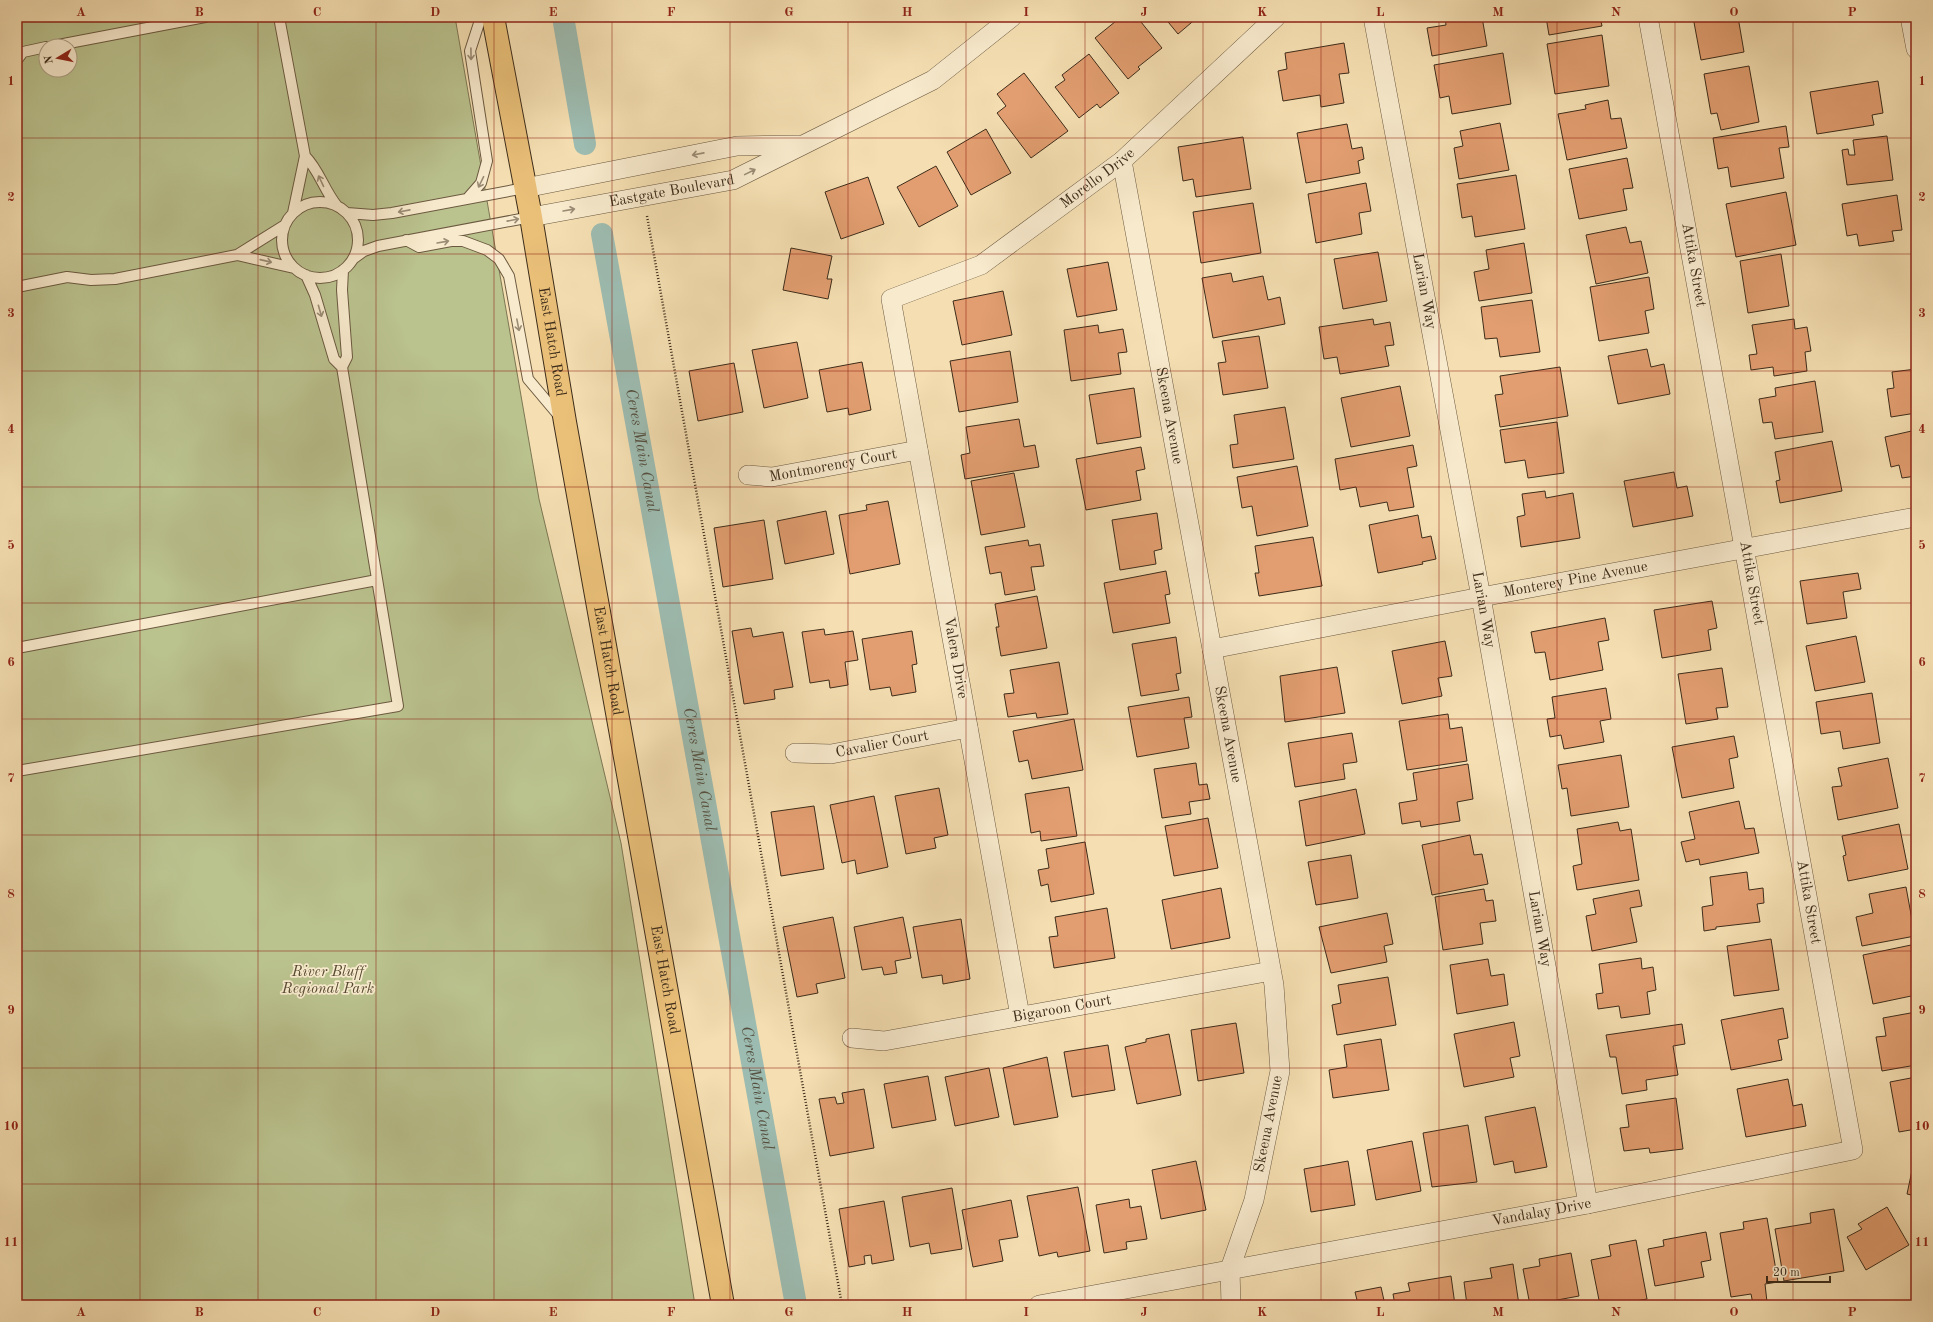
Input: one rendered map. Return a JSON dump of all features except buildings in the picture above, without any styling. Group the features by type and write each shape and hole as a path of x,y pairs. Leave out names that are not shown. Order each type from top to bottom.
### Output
{"main road":[{"name":"East Hatch Road","path":"493,17 531,217 565,422 723,1305"}],"street":[{"name":"Eastgate Boulevard","path":"531,217 733,180 806,145 933,80 1012,17"},
{"name":"Morello Drive","path":"891,299 981,265 1122,161 1276,17"},
{"name":"Larian Way","path":"1374,17 1481,597 1588,1204"},
{"name":"Attika Street","path":"1648,17 1853,1150"},
{"path":"1910,17 1915,41"},
{"name":"Eastgate Boulevard","path":"525,188 737,146 806,145"},
{"name":"Skeena Avenue","path":"1122,161 1274,985 1280,1071 1254,1200 1230,1269 1231,1305"},
{"name":"Valera Drive","path":"891,299 1020,1016"},
{"name":"Montmorency Court","path":"748,475 772,477 918,450"},
{"name":"Monterey Pine Avenue","path":"1212,649 1481,597 1916,517"},
{"name":"Cavalier Court","path":"795,753 831,754 968,728"},
{"name":"Bigaroon Court","path":"852,1038 884,1041 1271,971"},
{"name":"Vandalay Drive","path":"1039,1305 1588,1204 1853,1150"}],"lane":[{"path":"78,41 205,17"},
{"path":"279,17 305,156 293,213"},
{"path":"467,199 473,194 481,183 488,160 470,51 481,17"},
{"path":"17,60 23,52 38,49"},
{"path":"305,156 315,165 323,186 337,206"},
{"path":"347,213 373,215 392,213 525,188"},
{"path":"352,261 357,249 358,236 354,224 347,213 337,206 326,202 314,202 303,206 293,213 285,225 282,239 283,250 288,260 295,268 306,275 318,278 331,276 343,270 352,261 373,247 531,217"},
{"path":"17,287 67,277 91,280 115,279 238,254 285,225"},
{"path":"406,240 419,247 451,241 463,241 487,250 499,260 509,276 528,379 565,422"},
{"path":"238,254 295,268"},
{"path":"342,367 347,357 342,290 343,270"},
{"path":"17,771 396,708 399,703 342,367 334,359 313,288 306,275"},
{"path":"17,648 378,580"}],"path":[{"path":"644,197 842,1305"}],"green space":[{"name":"River Bluff Regional Park","path":"17,17 455,17 539,499 621,843 695,1305 17,1305"}],"waterway":[{"name":"Ceres Main Canal","path":"563,17 585,144"},
{"name":"Ceres Main Canal","path":"602,234 796,1305"}]}
